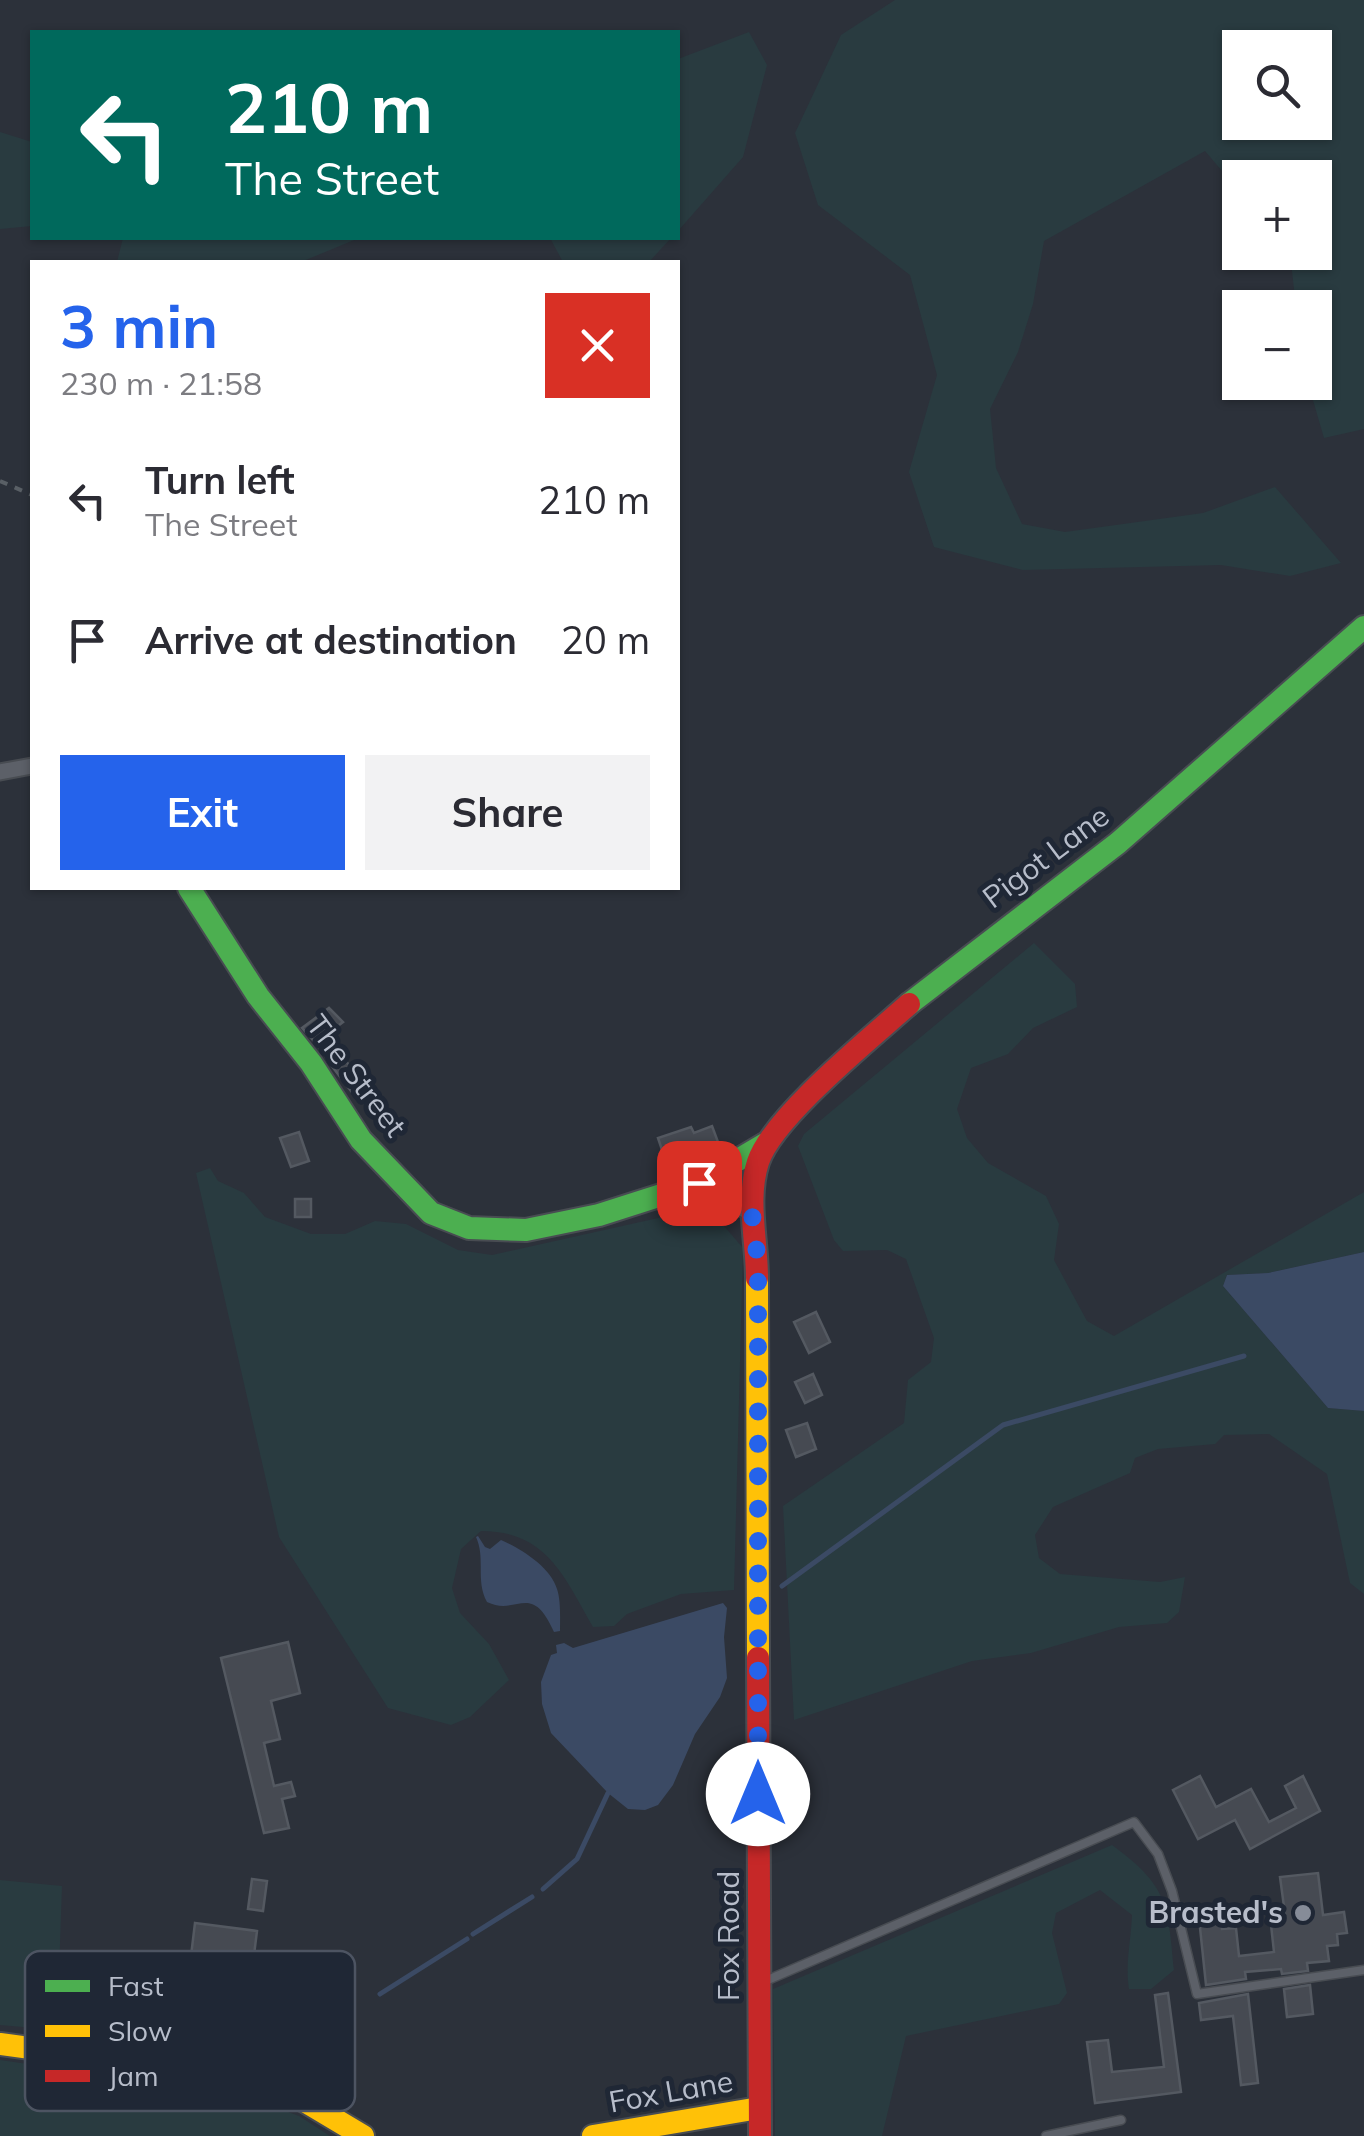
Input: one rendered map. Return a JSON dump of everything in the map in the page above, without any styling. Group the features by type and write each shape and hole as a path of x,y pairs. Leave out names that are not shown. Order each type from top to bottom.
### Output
{"street":[{"name":"Pigot Lane","path":"770,1140 807,1096 926,988 1118,842 1364,627"},
{"path":"0,772 30,766"},
{"name":"The Street","path":"190,890 258,996 311,1064 361,1140 431,1213 469,1228 526,1230 599,1215 699,1183 770,1140"},
{"name":"Fox Road","path":"760,2136 758,1262 752,1214 758,1162 770,1140"},
{"path":"699,1183 752,1214"},
{"path":"0,2044 25,2047"},
{"name":"Fox Lane","path":"593,2136 760,2108"},
{"path":"321,2111 363,2136"}],"lane":[{"path":"759,1984 1134,1822 1158,1854 1172,1892 1197,1994 1364,1970"},
{"path":"1046,2136 1121,2120"}],"path":[{"path":"0,481 30,494"}],"shaded area":[{"path":"895,0 1364,0 1364,429 1324,438 1313,400 1332,400 1332,290 1294,290 1292,270 1332,270 1332,160 1222,160 1222,171 1205,151 1044,241 1033,304 1018,352 990,409 996,468 1022,524 1065,532 1203,513 1275,487 1341,563 1290,576 1221,565 1023,570 934,547 909,472 937,375 910,275 818,205 795,133 841,35"},
{"path":"749,32 767,65 743,157 680,229 680,58"},
{"path":"0,132 30,141 30,226 0,229"},
{"path":"122,240 354,240 306,260 118,260"},
{"path":"551,240 669,240 651,260 562,260"},
{"path":"1034,943 1075,984 1077,1007 1033,1028 1008,1054 971,1068 957,1109 967,1138 988,1163 1046,1196 1059,1224 1054,1260 1087,1321 1114,1336 1364,1192 1364,1252 1268,1273 1227,1275 1223,1286 1328,1408 1364,1411 1364,1594 1350,1583 1327,1474 1269,1434 1224,1435 1215,1444 1158,1449 1135,1458 1130,1473 1053,1507 1035,1535 1039,1558 1060,1574 1160,1582 1185,1577 1179,1612 1167,1623 1119,1627 1031,1653 972,1661 794,1720 783,1506 904,1423 908,1380 931,1362 934,1338 906,1259 887,1250 843,1251 834,1240 798,1146 804,1134"},
{"path":"750,1166 745,1201 719,1185"},
{"path":"210,1168 218,1181 244,1193 265,1217 311,1234 345,1234 375,1221 406,1224 458,1250 492,1255 703,1208 711,1211 743,1248 734,1590 681,1594 627,1614 614,1626 593,1627 562,1575 538,1548 504,1533 481,1531 461,1549 452,1588 460,1613 489,1644 509,1680 470,1717 451,1725 388,1708 279,1537 196,1173"},
{"path":"1112,1845 1144,1873 1162,1898 1174,1970 1151,1989 1129,1989 1132,1915 1100,1890 1056,1913 1052,1933 1067,1993 1059,2004 906,2036 882,2136 775,2136 773,1989"},
{"path":"0,1880 62,1886 60,1951 25,1951 25,2027 0,2025"},
{"path":"0,2060 25,2064 25,2111 286,2111 330,2136 0,2136"}],"water":[{"path":"1364,1252 1364,1411 1328,1408 1223,1286 1227,1275 1268,1273"},
{"path":"478,1536 490,1549 501,1540 509,1544 548,1573 558,1594 560,1631 554,1632 546,1616 531,1604 507,1606 487,1602"},
{"path":"723,1603 727,1608 727,1678 720,1697 695,1734 673,1785 658,1805 645,1810 628,1809 551,1733 542,1704 541,1682 551,1655 557,1653 556,1645 564,1643 573,1648"}],"building":[{"path":"329,1008 343,1022 326,1035 362,1082 351,1091 330,1059 302,1028"},
{"path":"712,1126 718,1142 666,1162 658,1138 691,1127 694,1133"},
{"path":"299,1132 309,1161 291,1167 280,1138"},
{"path":"295,1199 311,1199 311,1217 295,1217"},
{"path":"816,1312 830,1342 809,1353 794,1322"},
{"path":"813,1374 822,1395 805,1403 795,1382"},
{"path":"807,1423 816,1449 796,1457 786,1430"},
{"path":"288,1642 300,1693 271,1701 280,1739 264,1743 274,1786 291,1782 295,1796 282,1799 289,1828 264,1833 221,1658"},
{"path":"1200,1776 1216,1807 1251,1789 1269,1822 1296,1808 1285,1786 1303,1776 1320,1811 1250,1849 1235,1820 1198,1839 1173,1790"},
{"path":"1318,1873 1323,1915 1344,1912 1347,1933 1337,1934 1338,1945 1327,1946 1329,1961 1307,1963 1308,1971 1245,1972 1246,1979 1206,1985 1199,1918 1220,1916 1222,1929 1236,1928 1239,1956 1274,1952 1270,1916 1285,1914 1280,1877"},
{"path":"252,1879 267,1881 263,1911 248,1909"},
{"path":"195,1923 257,1931 254,1951 192,1951"},
{"path":"1310,1985 1313,2014 1287,2017 1284,1989"},
{"path":"1168,1993 1181,2092 1095,2103 1087,2042 1108,2040 1112,2072 1164,2067 1155,1995"},
{"path":"1248,1994 1258,2083 1241,2085 1233,2016 1201,2020 1199,2003"}],"waterway":[{"path":"782,1586 1003,1425 1244,1356"},
{"path":"543,1889 577,1859 608,1793"},
{"path":"473,1934 532,1897"},
{"path":"380,1994 467,1939"}],"traffic: fast":[{"path":"909,1004 1118,843 1364,627"},
{"path":"190,890 258,996 311,1063 361,1140 431,1213 469,1228 526,1230 599,1215 699,1183 765,1144"}],"traffic: slow":[{"path":"757,1278 758,1658"},
{"path":"0,2044 25,2047"},
{"path":"593,2136 759,2108"},
{"path":"321,2111 363,2136"}],"traffic: jam":[{"path":"757,1278 753,1190 758,1162 767,1144 802,1101 909,1004"},
{"path":"758,1658 760,2136"}],"place":[{"name":"Brasted's","path":"1303,1913"}],"route":[{"path":"699,1183 752,1214 758,1262 758,1794"}]}
